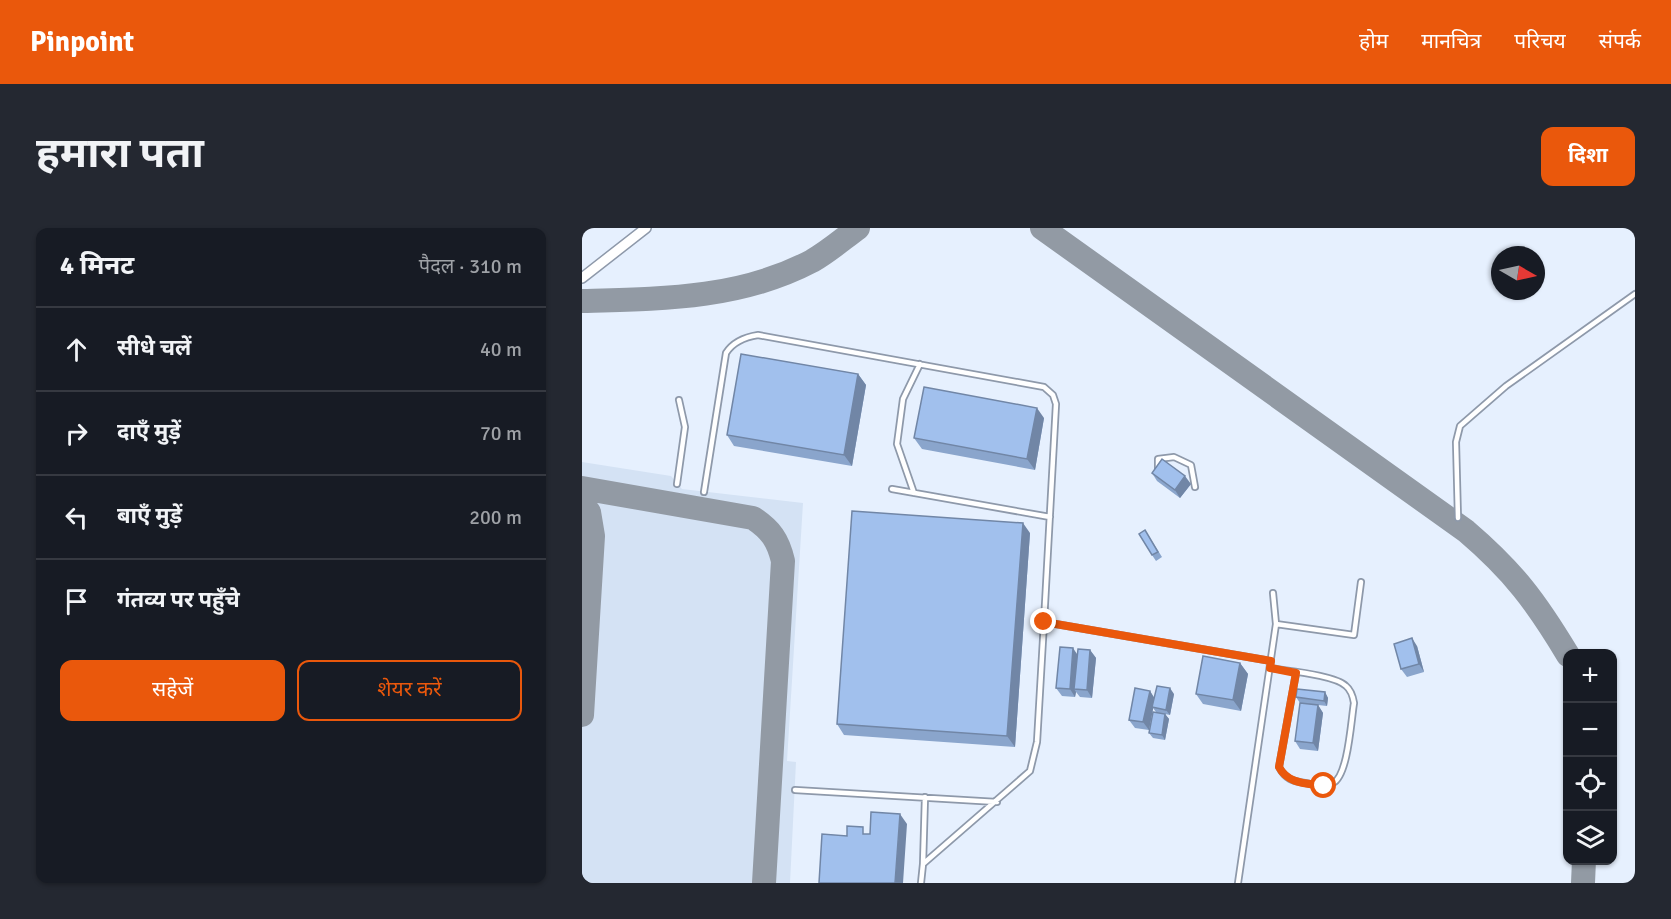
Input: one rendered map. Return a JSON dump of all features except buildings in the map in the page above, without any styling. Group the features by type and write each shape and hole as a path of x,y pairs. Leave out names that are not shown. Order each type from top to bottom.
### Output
{"street":[{"path":"582,278 646,228"}],"lane":[{"path":"1458,518 1456,442 1460,426 1506,386 1635,294"},
{"path":"704,492 726,353 731,346 750,336 1044,387 1053,394 1056,414 1035,759 1026,777 923,864"},
{"path":"914,493 897,444 903,399 920,364"},
{"path":"677,484 685,427 679,400"},
{"path":"1161,476 1156,468 1158,459 1174,457 1191,465 1195,487"},
{"path":"892,489 1050,517"},
{"path":"1276,624 1354,635 1362,582"},
{"path":"1238,883 1276,624 1273,593"},
{"path":"1044,622 1271,661"},
{"path":"1270,668 1335,680 1346,685 1354,703 1342,773 1335,783 1324,786 1292,781 1284,776 1279,767 1296,673"},
{"path":"795,790 997,802"},
{"path":"921,883 925,797"}],"shaded area":[{"path":"582,462 671,476 682,489 803,503 787,761 796,762 790,883 582,883"}],"taxiway":[{"path":"582,301 671,297 729,290 757,283 785,274 812,261 858,228"},
{"path":"1042,228 1466,531 1498,560 1523,588 1564,649"},
{"path":"582,488 753,518 769,531 779,547 783,561 764,883"},
{"path":"582,503 589,512 593,536 582,715"},
{"path":"1583,883 1584,865"}],"route":[{"path":"1044,622 1271,661 1270,668 1296,673 1279,767 1284,776 1292,781 1324,786"}]}
